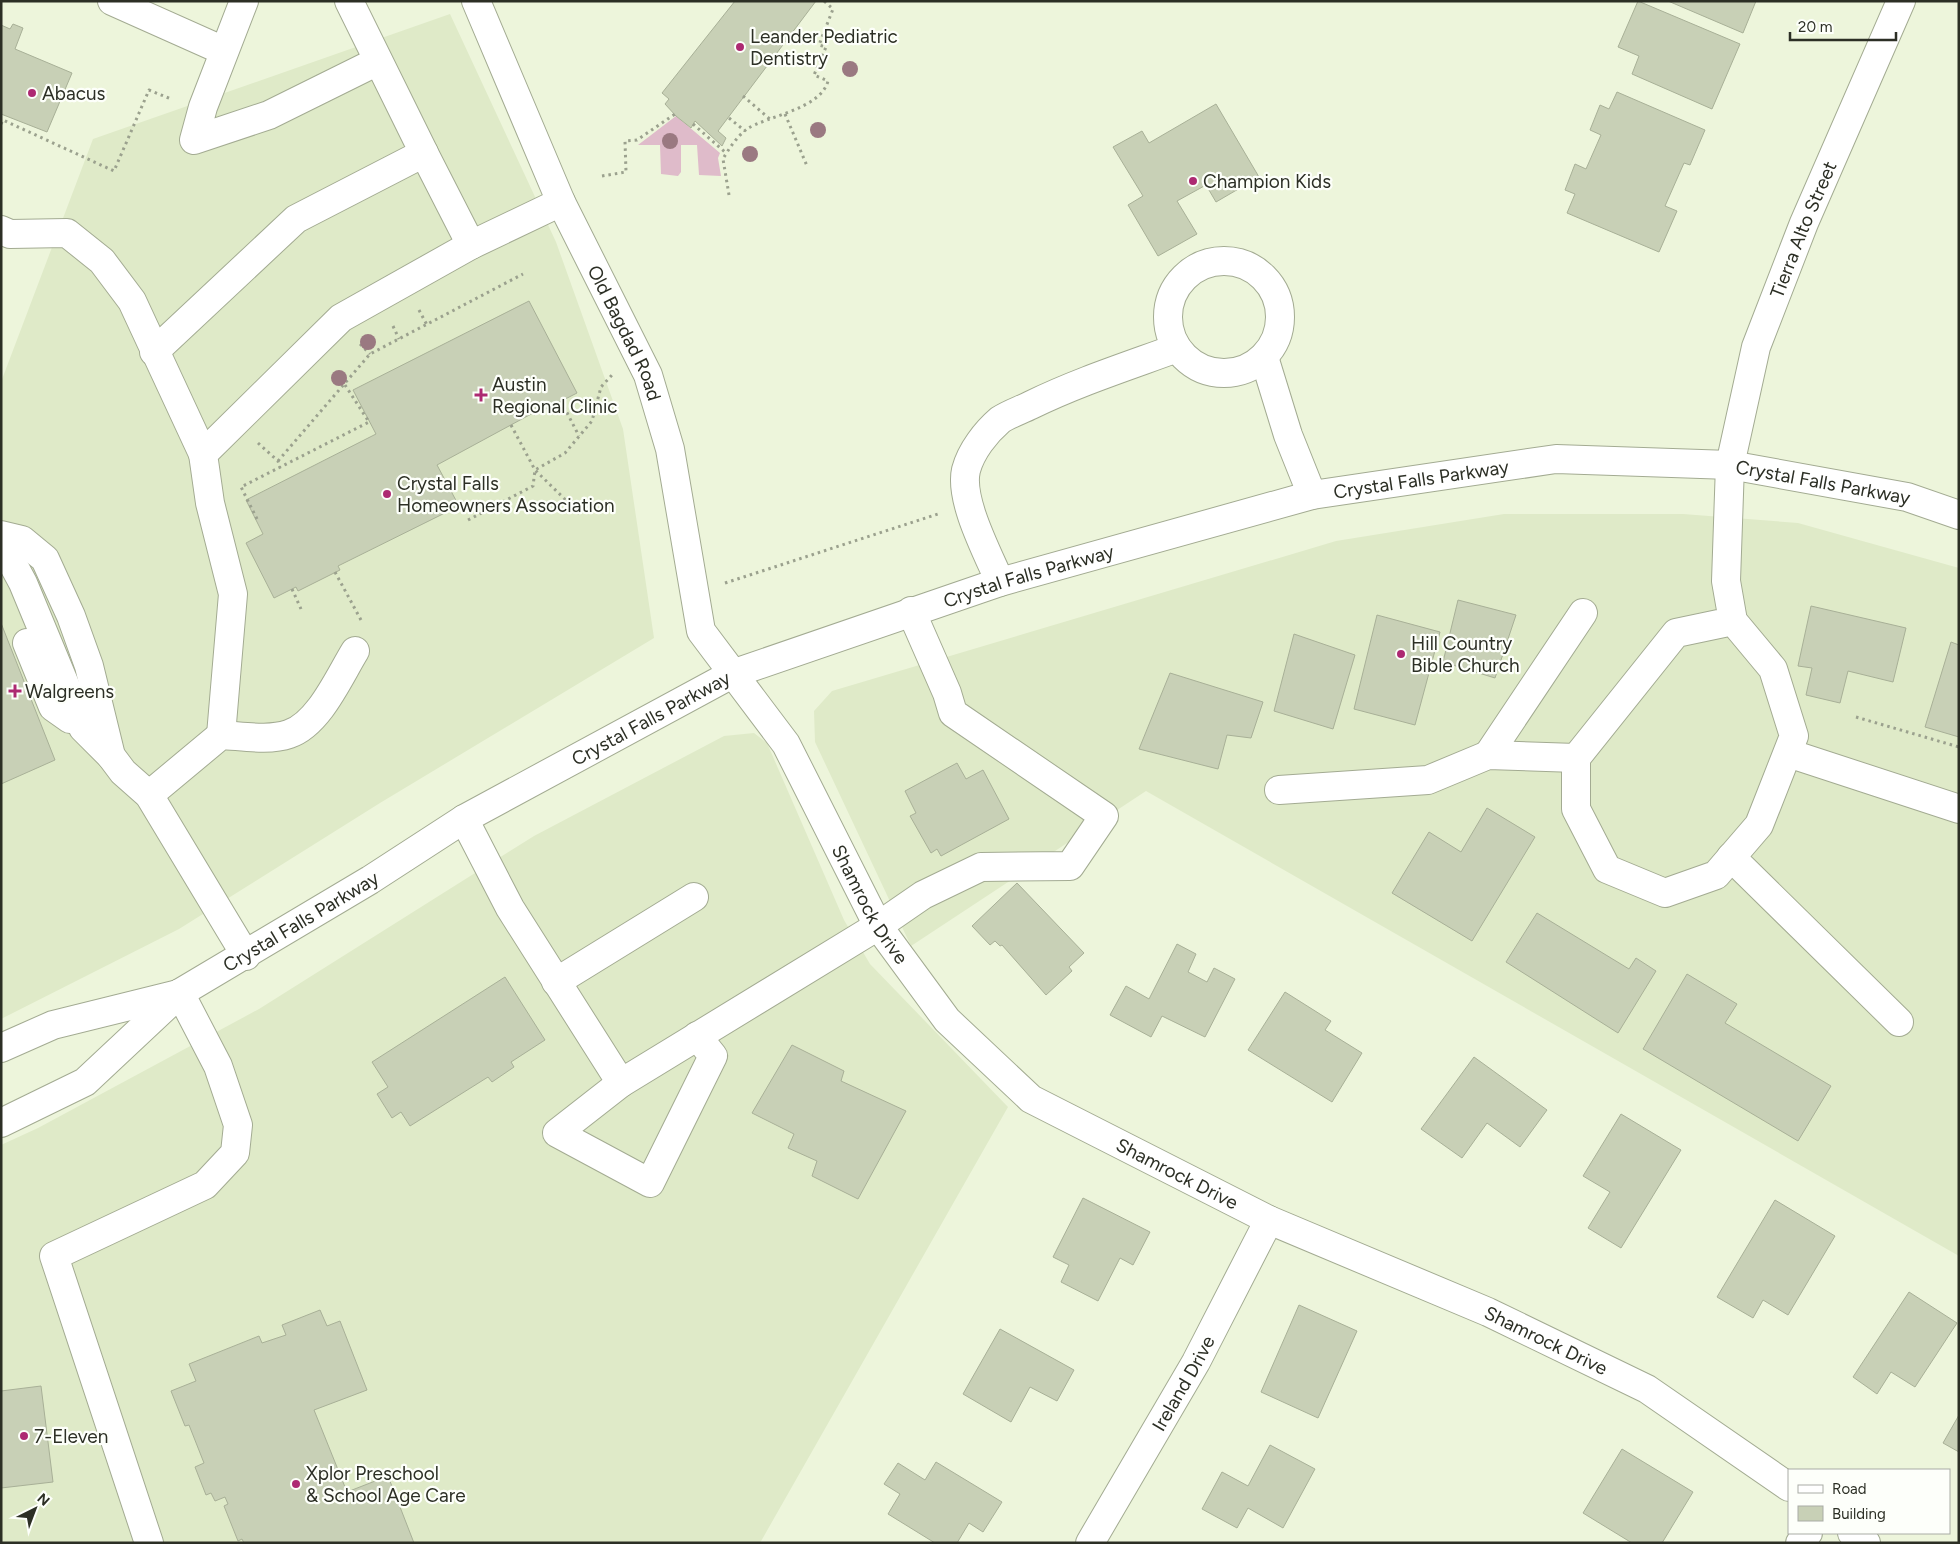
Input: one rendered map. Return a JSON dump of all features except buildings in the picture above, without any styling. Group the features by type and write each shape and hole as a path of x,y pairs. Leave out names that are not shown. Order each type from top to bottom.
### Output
{"street":[{"path":"112,1 224,51"},
{"path":"244,1 203,108 194,140 269,115 378,61"},
{"path":"349,1 471,245"},
{"name":"Old Bagdad Road","path":"476,1 561,202 648,375 670,449 701,631 732,674"},
{"name":"Tierra Alto Street","path":"1732,621 1726,581 1730,464 1756,347 1804,223 1901,1"},
{"path":"154,352 296,219 424,153"},
{"path":"203,454 341,318 471,245 561,202"},
{"path":"4,235 67,233 102,261 132,301 154,352 203,454 210,503 234,594 221,734 150,795"},
{"path":"1229,261 1247,266 1262,276 1273,290 1280,307 1280,326 1274,343 1264,357 1248,368 1230,374 1211,372 1193,365 1177,348 1170,335 1167,316 1170,298 1180,281 1194,269 1210,262 1229,261"},
{"path":"1000,582 975,526 969,504 966,471 974,450 989,431 1002,419 1049,396 1177,348"},
{"path":"1264,357 1288,435 1312,494"},
{"name":"Crystal Falls Parkway","path":"3,1125 86,1082 180,993 246,956 464,819 732,674 1000,582 1312,494 1556,459 1730,464 1907,497 1959,515"},
{"path":"1,535 22,540 45,559 71,616 89,666 111,756"},
{"path":"1,542 23,583 83,728"},
{"path":"1,580 53,707 83,728 111,756 123,772 150,795 246,956"},
{"path":"698,1036 713,1056 650,1183 557,1133 621,1083 878,926 923,895 981,867 1070,866 1104,816 954,713 911,611"},
{"path":"1488,755 1583,613"},
{"path":"1732,621 1773,669 1794,736 1760,825 1716,875 1665,893 1607,868 1576,809 1576,758 1676,633 1732,621"},
{"path":"221,734 260,737 290,734 312,720 355,651"},
{"name":"Shamrock Drive","path":"732,674 786,744 878,926 948,1020 1030,1099 1269,1220 1488,1312 1647,1389 1788,1486"},
{"path":"1788,753 1959,809"},
{"path":"1279,790 1428,780 1488,755 1576,758"},
{"path":"464,819 510,908 621,1083"},
{"path":"1731,857 1899,1022"},
{"path":"556,982 694,897"},
{"path":"148,1543 54,1256 205,1185 235,1153 238,1124 218,1066 180,993"},
{"name":"Crystal Falls Parkway","path":"1,1048 53,1025 180,993"},
{"name":"Ireland Drive","path":"1090,1543 1196,1362 1269,1220"},
{"path":"1853,1534 1866,1543"}],"path":[{"path":"729,196 723,159 745,131 805,105 826,86 828,81 814,75 826,47 819,45 833,9 824,1"},
{"path":"2,121 114,171 149,90"},
{"path":"743,96 771,120"},
{"path":"602,176 626,172 625,141 637,140 675,114"},
{"path":"785,114 806,166"},
{"path":"729,118 745,131"},
{"path":"693,124 726,153"},
{"path":"278,461 370,354 523,274"},
{"path":"535,470 565,453 592,421 601,387 614,373"},
{"path":"256,519 241,487 369,422 345,385"},
{"path":"561,402 579,436"},
{"path":"511,424 535,470 580,514"},
{"path":"254,440 278,461 280,468"},
{"path":"468,520 533,486 535,470"},
{"path":"722,584 969,504"},
{"path":"335,572 364,625"},
{"path":"292,589 301,609"},
{"path":"1856,717 1959,747"}],"shaded area":[{"path":"450,14 556,242 623,429 654,638 380,803 179,929 1,1019 1,382 93,139"},
{"path":"676,116 720,153 718,158 721,176 699,175 697,145 681,145 681,172 678,176 661,174 660,145 638,145"},
{"path":"1504,514 1683,514 1798,523 1959,568 1959,1256 1146,791 911,946 815,742 814,711 832,691 1336,541"},
{"path":"754,733 767,743 844,920 870,964 1008,1107 760,1543 1,1543 1,1145 38,1128 259,1009 534,836 724,736"}],"place":[{"name":"Leander Pediatric Dentistry","path":"740,47"},
{"name":"Abacus","path":"32,93"},
{"name":"Champion Kids","path":"1193,181"},
{"name":"Austin Regional Clinic","path":"481,395"},
{"name":"Crystal Falls Homeowners Association","path":"387,494"},
{"name":"Hill Country Bible Church","path":"1401,654"},
{"name":"Walgreens","path":"15,691"},
{"name":"7-Eleven","path":"24,1436"},
{"name":"Xplor Preschool & School Age Care","path":"296,1484"}]}
